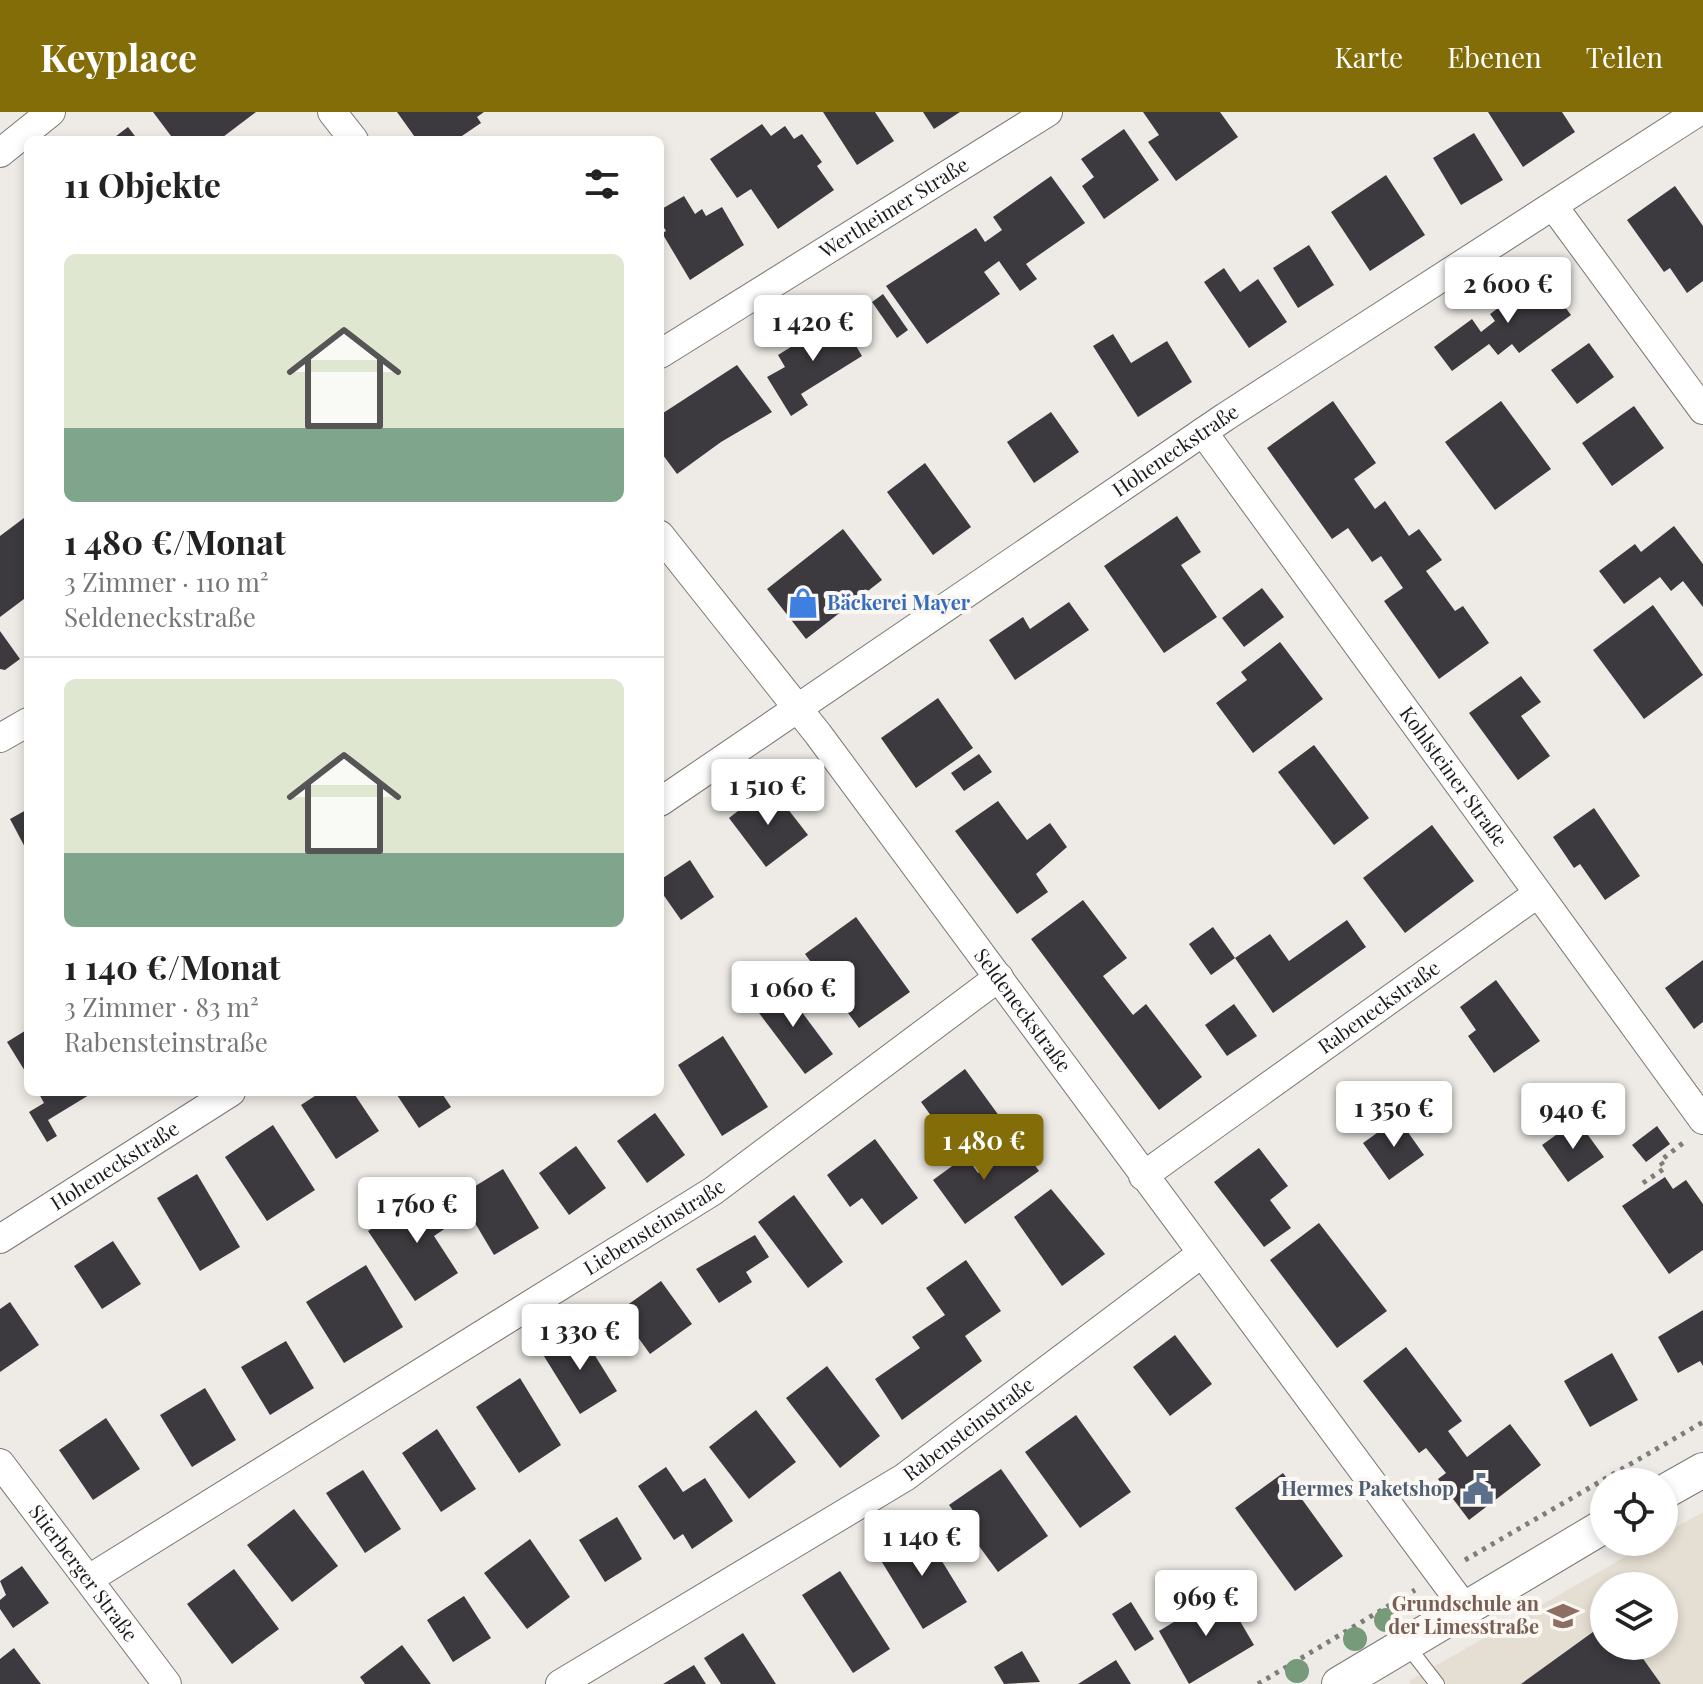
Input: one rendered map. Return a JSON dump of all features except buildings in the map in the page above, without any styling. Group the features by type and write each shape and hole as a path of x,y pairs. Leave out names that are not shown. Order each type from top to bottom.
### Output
{"street":[{"path":"0,153 51,112"},
{"path":"332,112 351,136"},
{"name":"Wertheimer Straße","path":"664,352 1048,112"},
{"name":"Hoheneckstraße","path":"664,799 1203,432 1698,112"},
{"path":"1554,207 1703,410"},
{"name":"Kohlsteiner Straße","path":"1203,432 1537,894 1699,1127"},
{"name":"Seldeneckstraße","path":"664,540 797,706 1464,1607"},
{"path":"0,738 24,724"},
{"name":"Rabeneckstraße","path":"1143,1176 1537,894"},
{"name":"Liebensteinstraße","path":"89,1579 713,1191 999,977"},
{"name":"Hoheneckstraße","path":"0,1239 225,1096"},
{"name":"Rabensteinstraße","path":"560,1684 905,1477 1201,1254"},
{"name":"Stierberger Straße","path":"0,1463 167,1684"},
{"path":"1678,1484 1703,1470"},
{"path":"1339,1684 1590,1534"}],"lane":[{"path":"1405,1644 1437,1684"}],"path":[{"path":"1643,1183 1665,1168 1660,1161 1699,1127"},
{"path":"1258,1684 1703,1422"}],"shaded area":[{"name":"Grundschule an der Limesstraße","path":"1703,1512 1703,1684 1411,1684 1409,1681 1590,1577 1590,1660 1678,1660 1678,1572 1599,1572 1627,1556 1678,1556 1678,1526"}],"place":[{"name":"Bäckerei Mayer","path":"803,603"},
{"name":"Hermes Paketshop","path":"1478,1489"},
{"name":"Grundschule an der Limesstraße","path":"1563,1616"}]}
